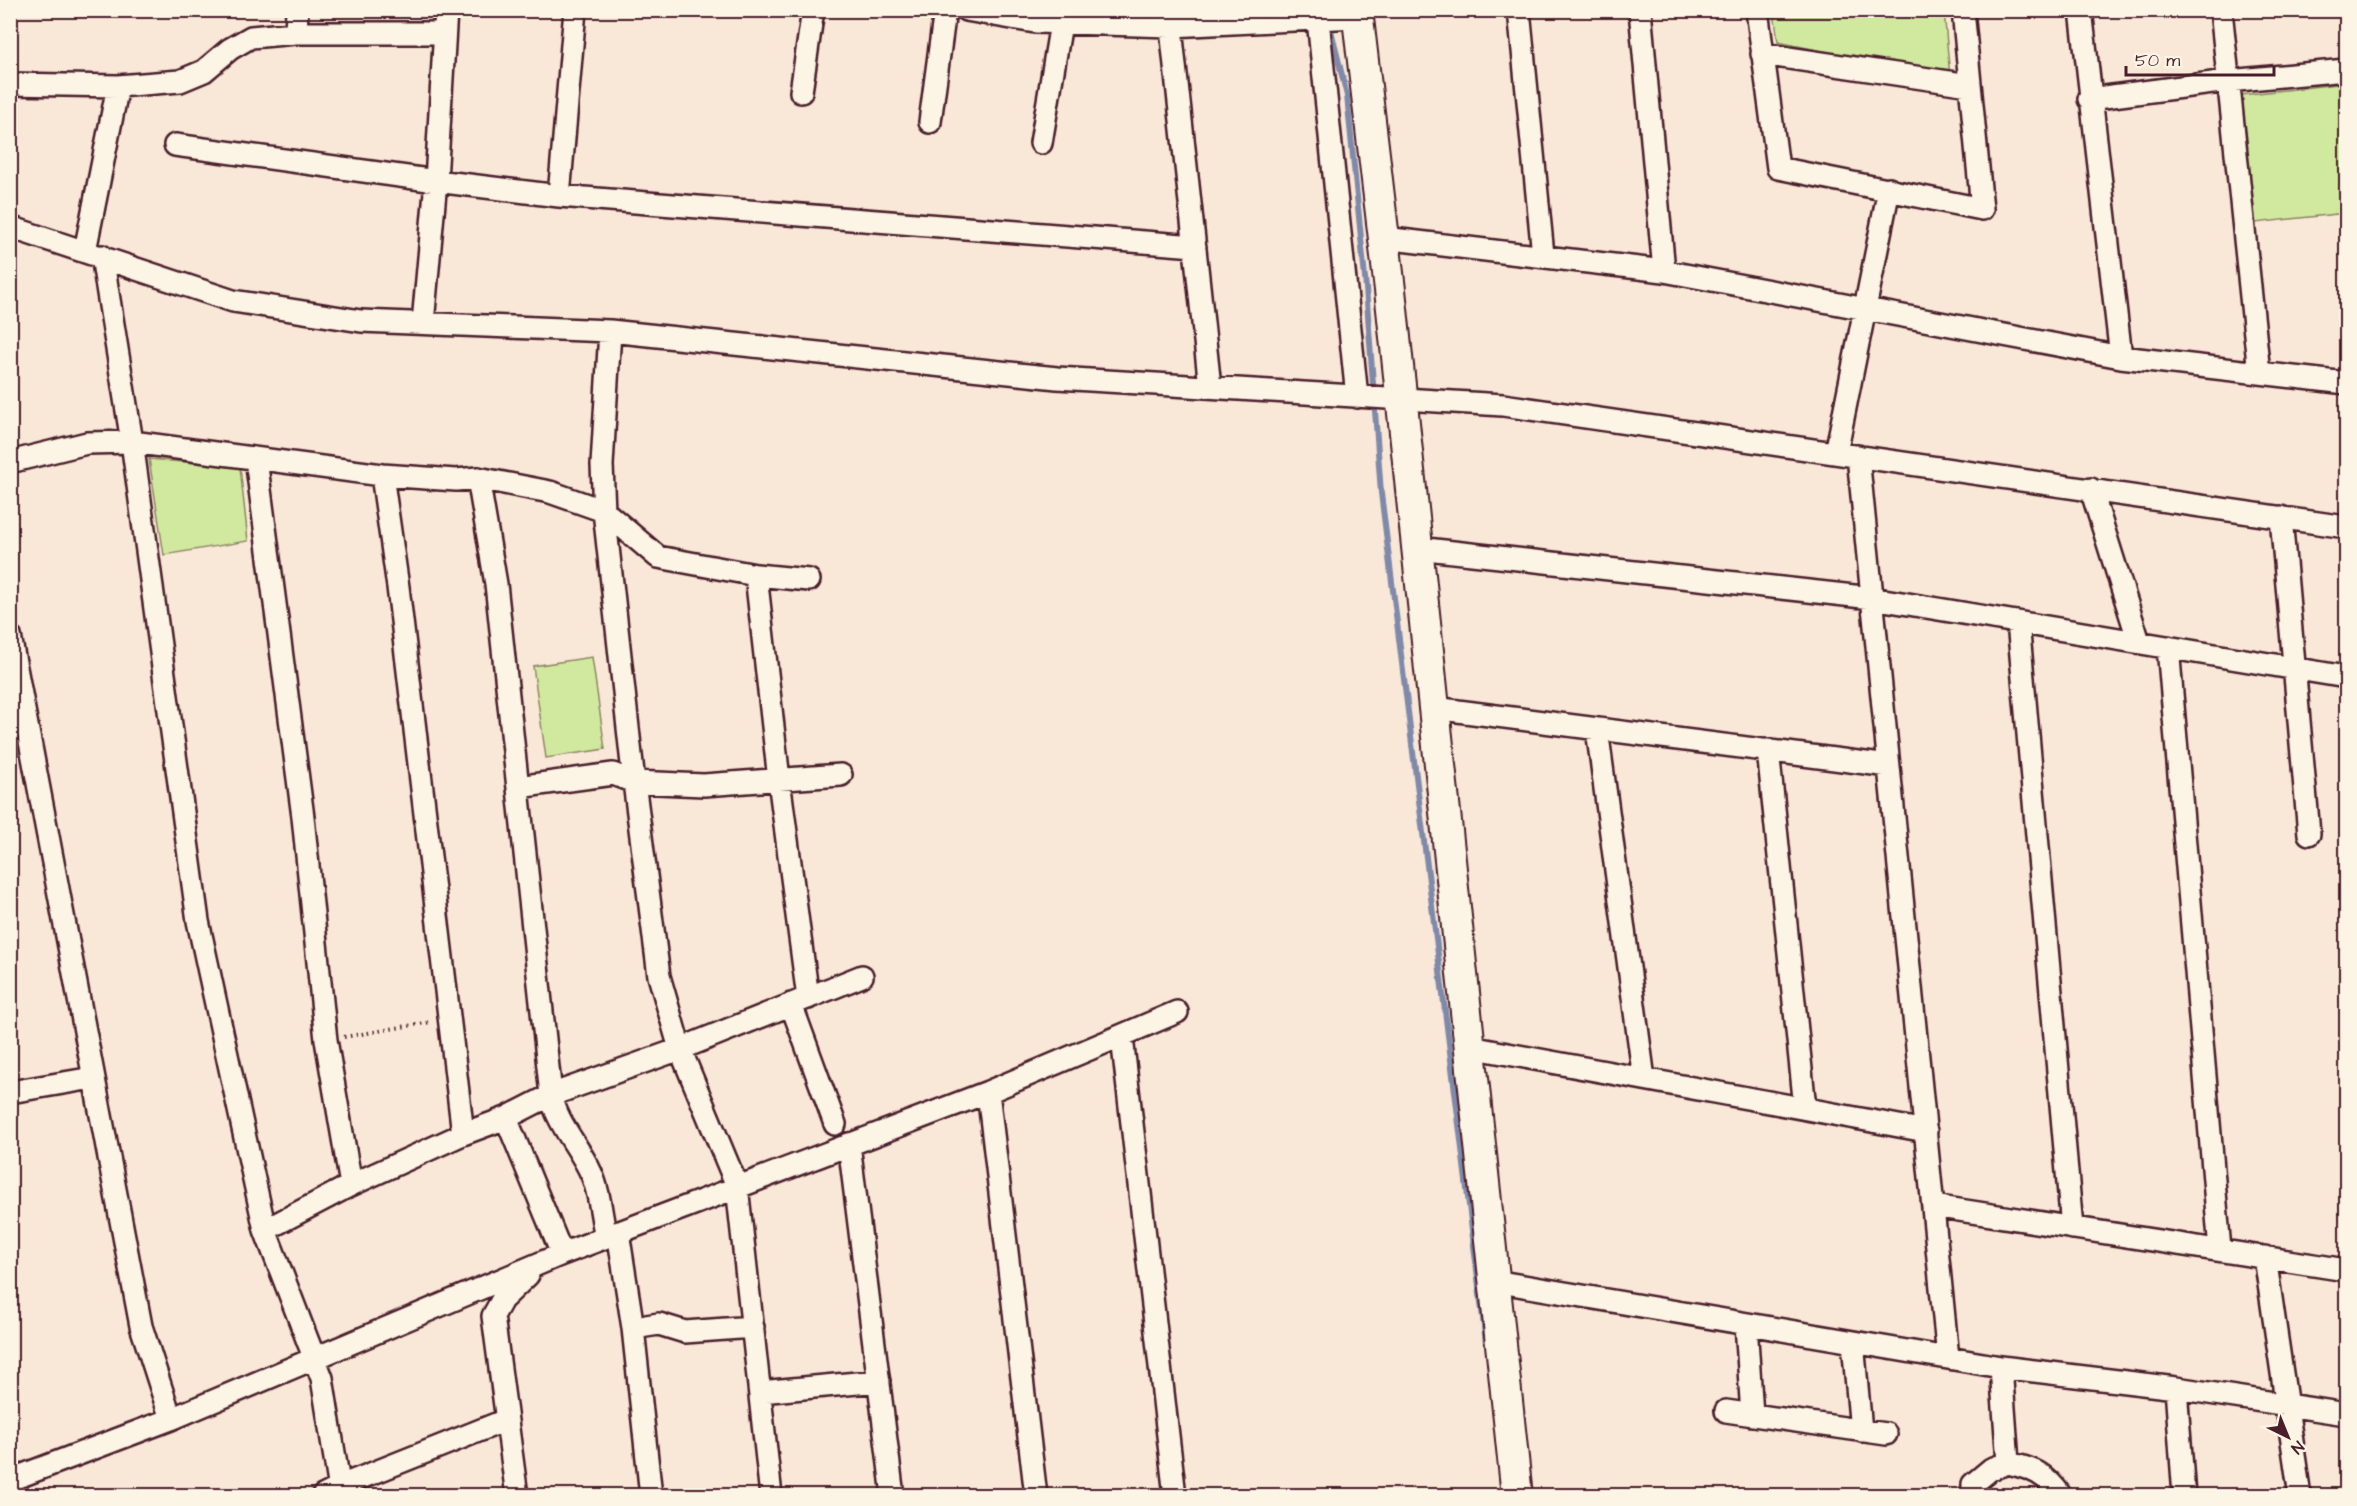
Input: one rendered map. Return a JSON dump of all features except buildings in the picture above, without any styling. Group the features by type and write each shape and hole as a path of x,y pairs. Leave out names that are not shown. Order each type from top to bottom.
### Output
{"street":[{"path":"296,33 297,10"},
{"path":"423,323 436,182 446,10"},
{"path":"559,196 575,10"},
{"path":"801,92 813,10"},
{"path":"930,122 945,10"},
{"path":"966,10 1035,22 1060,23 1358,14 1402,399 1517,1496"},
{"path":"1519,10 1543,255"},
{"path":"1640,10 1664,271"},
{"path":"1757,10 1778,168 1982,209 1963,10"},
{"path":"2081,10 2089,99 2121,357"},
{"path":"2221,10 2259,373"},
{"path":"1317,15 1358,396"},
{"path":"1170,18 1210,387"},
{"path":"1041,143 1060,23"},
{"path":"10,84 118,86 180,81 204,71 251,37 296,33 444,33"},
{"path":"1762,54 1969,85"},
{"path":"2089,99 2228,81 2346,70"},
{"path":"118,86 93,254 132,442 198,921 265,1230 312,1358 322,1378 335,1493 353,1480 506,1420"},
{"path":"175,145 436,182 559,196 1195,246"},
{"path":"1836,453 1863,309 1889,189"},
{"path":"10,227 232,302 361,321 609,331 1057,378 1503,405 2346,526"},
{"path":"1384,238 1664,271 2121,357 2346,383"},
{"path":"609,331 602,465 604,511 658,976 680,1049 737,1186 771,1496"},
{"path":"10,462 87,443 132,442 382,475 456,480 478,478 549,492 604,511 658,557 756,575 809,580"},
{"path":"1858,456 1947,1358"},
{"path":"256,459 303,817 326,1040 351,1185"},
{"path":"382,475 463,1134"},
{"path":"478,478 496,584 551,1095 554,1112 573,1139 592,1174 612,1234 633,1328 651,1496"},
{"path":"2091,489 2139,642"},
{"path":"2281,517 2309,834"},
{"path":"1417,548 1872,598 2346,677"},
{"path":"756,575 779,780 800,1001 835,1124"},
{"path":"2018,622 2072,1228"},
{"path":"10,636 19,731 93,1078 141,1326 171,1419"},
{"path":"2168,647 2220,1251"},
{"path":"1434,708 1889,766"},
{"path":"1597,729 1644,1079"},
{"path":"1768,750 1805,1108"},
{"path":"518,787 613,774 634,782 704,785 841,775"},
{"path":"265,1230 351,1185 463,1134 506,1118 551,1095 680,1049 862,976"},
{"path":"10,1476 18,1478 171,1419 562,1254 988,1092 1177,1012"},
{"path":"1122,1037 1175,1496"},
{"path":"1470,1047 1926,1131"},
{"path":"10,1092 93,1078"},
{"path":"988,1092 1036,1496"},
{"path":"506,1118 562,1254"},
{"path":"849,1144 893,1496"},
{"path":"1933,1206 2346,1270"},
{"path":"2265,1257 2300,1496"},
{"path":"517,1496 493,1316 502,1300 537,1266"},
{"path":"1494,1281 2001,1367 2176,1388 2346,1413"},
{"path":"633,1328 659,1324 685,1332 753,1327"},
{"path":"1746,1324 1752,1415"},
{"path":"1853,1342 1862,1431"},
{"path":"2001,1367 2008,1463"},
{"path":"760,1392 879,1382"},
{"path":"2176,1388 2184,1496"},
{"path":"1726,1411 1886,1434"},
{"path":"1973,1496 1973,1484 1991,1469 2008,1463 2033,1469 2051,1482 2061,1496"}],"path":[{"path":"326,1040 450,1019"}],"green space":[{"path":"1774,11 1944,11 1950,77 1778,42"},
{"path":"2346,83 2346,213 2255,223 2241,95"},
{"path":"149,459 240,467 248,541 164,555"},
{"path":"592,657 605,749 546,758 533,666"}],"waterway":[{"path":"1329,22 1347,96 1366,288 1381,493 1486,1343"}]}
